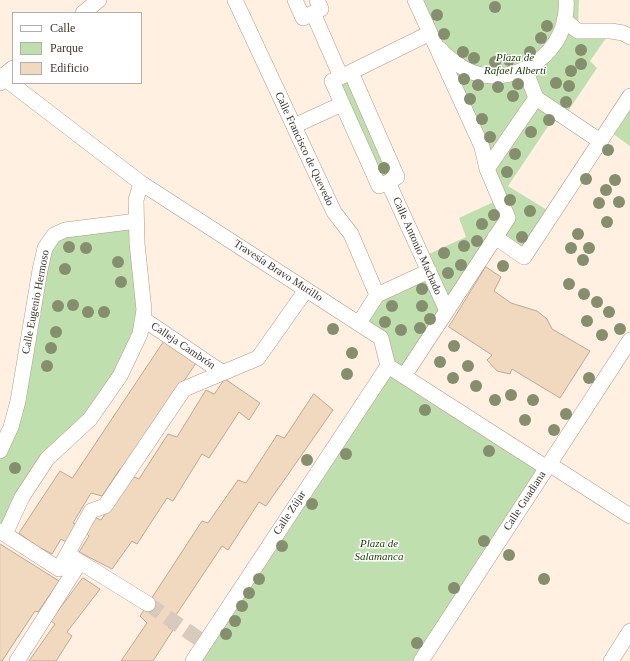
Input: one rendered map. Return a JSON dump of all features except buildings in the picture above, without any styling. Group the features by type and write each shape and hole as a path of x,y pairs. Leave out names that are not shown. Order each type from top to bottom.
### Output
{"street":[{"path":"84,12 99,0"},
{"name":"Calle Francisco de Quevedo","path":"235,0 334,212 351,234 377,295"},
{"path":"295,0 303,18 315,6 346,74 397,177 379,186 332,81 346,74 430,33"},
{"path":"404,376 508,218 487,169 482,147 416,0"},
{"path":"426,0 425,11 430,33 443,54 462,68 486,76 510,75 533,66 551,50 563,28 567,4 566,0"},
{"path":"564,20 578,31 623,33 630,37"},
{"path":"525,69 536,98 600,141"},
{"name":"Travesía Bravo Murillo","path":"4,76 12,82"},
{"name":"Travesía Bravo Murillo","path":"14,84 141,183 381,338 388,366"},
{"path":"495,237 524,257 630,96"},
{"path":"487,169 536,98"},
{"path":"294,126 342,104"},
{"name":"Calle Antonio Machado","path":"388,182 447,311"},
{"path":"74,558 59,569 2,532 22,496 48,459 90,419 120,376 140,334 144,310 137,243 136,200 141,183"},
{"name":"Calle Eugenio Hermoso","path":"0,451 11,427 18,401 45,248 54,235 65,230 136,221"},
{"path":"359,323 377,295 429,271"},
{"path":"17,661 74,558 91,511 105,506 184,389 258,358 306,290"},
{"name":"Calleja Cambrón","path":"142,319 223,373"},
{"name":"Calle Guadiana","path":"421,661 630,340"},
{"path":"388,366 630,516"},
{"name":"Calle Zújar","path":"193,661 388,366"},
{"path":"74,558 148,604"},
{"path":"611,661 630,631"}],"green space":[{"name":"Plaza de Salamanca","path":"415,0 579,0 578,30 611,31 590,61 597,68 564,117 557,113 508,186 552,213 524,257 495,237 404,376 547,468 421,661 193,661 388,366 381,338 359,323 377,295 428,271 422,257 466,237 459,218 500,199"},
{"path":"351,72 397,177 379,186 332,81"},
{"path":"630,107 630,146 612,133"},
{"path":"137,221 144,310 120,376 47,459 0,531 0,451 54,235"}],"tunnel":[{"path":"148,604 205,643"}],"park label":[{"name":"Plaza de Rafael Alberti","path":"515,64"}]}
